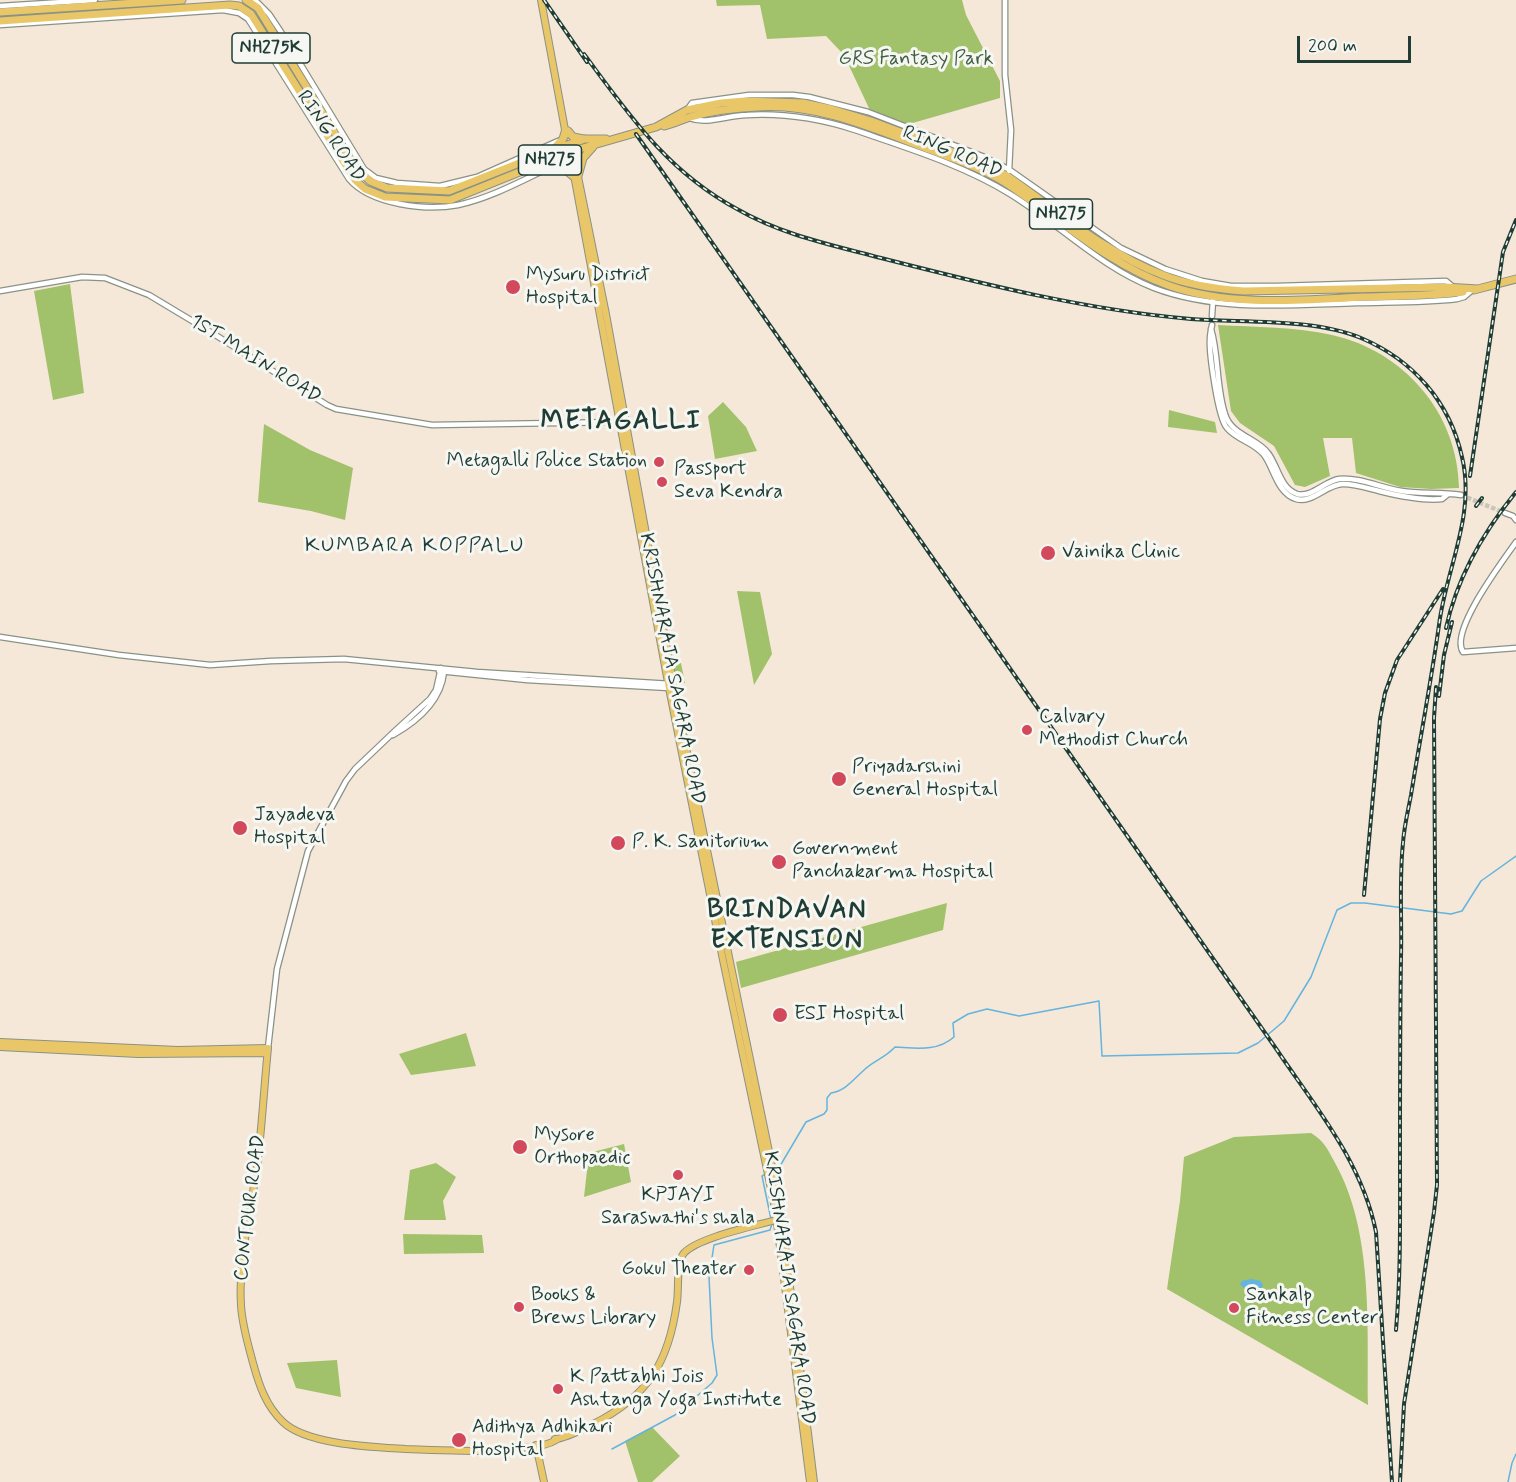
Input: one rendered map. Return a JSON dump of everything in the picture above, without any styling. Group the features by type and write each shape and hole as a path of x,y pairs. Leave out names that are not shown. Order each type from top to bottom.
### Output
{"highway":[{"path":"0,12 182,0"},
{"name":"RING ROAD","path":"246,0 258,8 361,173 370,181 387,188 449,191 552,150 568,140 618,139"},
{"name":"RING ROAD","path":"0,23 240,3 251,14 355,180 365,189 385,197 450,200 542,164 568,140"},
{"name":"RING ROAD","path":"568,140 598,144 656,127 667,126 688,114 760,107 798,109 827,114 864,125 1006,180 1119,254 1163,276 1189,283 1244,291 1453,287 1475,290"},
{"path":"568,140 573,137 585,139"},
{"path":"333,148 342,144"},
{"path":"542,164 556,165 576,177 583,158 598,144"},
{"name":"RING ROAD","path":"1006,180 1116,262 1172,287 1214,300 1289,300 1451,293 1475,290 1516,279"}],"main road":[{"path":"541,0 568,140"},
{"name":"KRISHNARAJA SAGARA ROAD","path":"568,140 723,960 771,1174 775,1220 812,1482"},
{"path":"0,1042 164,1050 268,1051"},
{"path":"0,1047 138,1054 268,1051"},
{"name":"CONTOUR ROAD","path":"268,1051 261,1134 251,1207 245,1231 240,1280 241,1307 245,1334 265,1398 283,1422 295,1430 318,1439 371,1447 452,1452 492,1451 519,1448 558,1439 606,1417 638,1395 658,1366 672,1330 678,1299 679,1262 686,1251 699,1243 775,1220"},
{"path":"538,1444 544,1482"}],"street":[{"path":"0,6 95,0"},
{"path":"255,0 269,14 281,32 364,169 376,178 423,186 461,182 568,140"},
{"path":"1005,0 1005,75 1011,130 1006,180"},
{"path":"0,23 223,10 239,13 248,19 349,179 357,188 376,198 427,206 460,204 556,165"},
{"path":"688,114 692,103 729,96 770,94 809,97 868,112 982,156 1006,180"},
{"name":"1ST MAIN ROAD","path":"0,291 93,276 115,282 149,296 336,409 432,424 623,422"},
{"path":"1212,316 1214,300"},
{"path":"1211,327 1209,339 1212,363 1218,405 1224,425 1234,435 1262,452 1288,494 1295,498 1307,498 1341,484 1412,497 1436,499 1447,495 1461,495"},
{"path":"1505,513 1515,518"},
{"path":"1516,542 1470,611 1461,646 1463,652 1516,648"},
{"path":"0,637 119,655 210,665 344,659 517,679 671,686"},
{"name":"CONTOUR ROAD","path":"268,1051 277,969 306,857 346,780 432,697 442,670"}],"green space":[{"name":"GRS Fantasy Park","path":"716,0 962,0 966,15 1000,81 1000,98 895,128 875,121 844,55 826,36 767,39 760,5 717,6"},
{"path":"70,284 84,393 53,400 34,291"},
{"path":"1218,325 1318,332 1358,343 1382,355 1404,371 1422,389 1437,411 1449,435 1456,461 1459,488 1400,487 1356,473 1352,438 1323,438 1330,476 1305,487 1295,485 1274,446 1240,423 1231,411"},
{"path":"723,402 746,427 757,451 715,459 708,416"},
{"path":"1169,410 1215,422 1217,433 1168,427"},
{"path":"264,424 310,450 353,468 345,520 311,511 258,502"},
{"path":"737,591 760,592 772,654 754,685"},
{"path":"681,663 685,683 676,683 673,665"},
{"path":"947,903 943,930 741,988 736,962"},
{"path":"466,1033 476,1066 411,1075 399,1054"},
{"path":"1311,1133 1322,1142 1334,1161 1347,1188 1356,1218 1366,1280 1368,1405 1167,1289 1184,1157 1234,1137"},
{"path":"624,1144 631,1182 584,1197 589,1153"},
{"path":"436,1163 456,1177 443,1201 446,1220 404,1220 410,1170"},
{"path":"403,1234 482,1235 484,1253 404,1254"},
{"path":"337,1360 341,1397 296,1388 287,1363"},
{"path":"652,1427 680,1456 652,1482 638,1482 625,1441"}],"water":[{"path":"1251,1279 1261,1281 1263,1285 1257,1295 1248,1292 1240,1284 1242,1281"}],"waterway":[{"path":"777,1171 806,1122 824,1114 827,1110 827,1098 831,1093 845,1088 895,1047 926,1048 941,1045 954,1037 953,1023 968,1014 987,1009 1019,1016 1099,1001 1102,1056 1238,1053 1258,1043 1284,1021 1311,977 1337,910 1351,903 1365,903 1451,914 1462,911 1481,881 1516,856"},
{"path":"766,1174 762,1176 771,1219"},
{"path":"612,1449 675,1415 712,1383 717,1375 712,1338 709,1277 714,1245 770,1230 772,1224"},
{"path":"1508,1482 1516,1454"}],"tunnel":[{"path":"1461,495 1505,513"}],"railway":[{"path":"544,0 587,62"},
{"path":"584,54 634,120 670,160 712,194 772,226 881,258 1074,303 1152,315 1191,319 1278,322 1322,327 1342,332 1361,338 1397,358 1427,385 1438,401 1448,418 1462,457 1465,500 1463,521 1443,604 1405,825 1402,857 1400,1244 1396,1330"},
{"path":"636,134 1307,1093 1349,1159 1369,1206 1376,1232 1392,1482"},
{"path":"1470,476 1503,252 1516,220"},
{"path":"1446,628 1457,591 1473,556 1493,523 1516,492"},
{"path":"1476,506 1482,498"},
{"path":"1364,895 1380,719 1385,693 1397,660 1443,589"},
{"path":"1439,696 1444,655 1452,622"},
{"path":"1400,1482 1404,1404 1437,1185 1434,718 1436,687"}],"place":[{"name":"Mysuru District Hospital","path":"513,287"},
{"name":"Metagalli Police Station","path":"659,462"},
{"name":"Passport Seva Kendra","path":"662,482"},
{"name":"Vainika Clinic","path":"1048,553"},
{"name":"Calvary Methodist Church","path":"1027,730"},
{"name":"Priyadarshini General Hospital","path":"839,779"},
{"name":"Jayadeva Hospital","path":"240,828"},
{"name":"P. K. Sanitorium","path":"618,843"},
{"name":"Government Panchakarma Hospital","path":"779,862"},
{"name":"ESI Hospital","path":"780,1015"},
{"name":"Mysore Orthopaedic","path":"520,1147"},
{"name":"KPJAYI Saraswathi's shala","path":"678,1175"},
{"name":"Gokul Theater","path":"749,1270"},
{"name":"Books & Brews Library","path":"519,1307"},
{"name":"Sankalp Fitness Center","path":"1234,1308"},
{"name":"K Pattabhi Jois Ashtanga Yoga Institute","path":"558,1389"},
{"name":"Adithya Adhikari Hospital","path":"459,1440"}],"district":[{"name":"METAGALLI","path":"621,423"},
{"name":"KUMBARA KOPPALU","path":"415,547"},
{"name":"BRINDAVAN EXTENSION","path":"787,927"}]}
